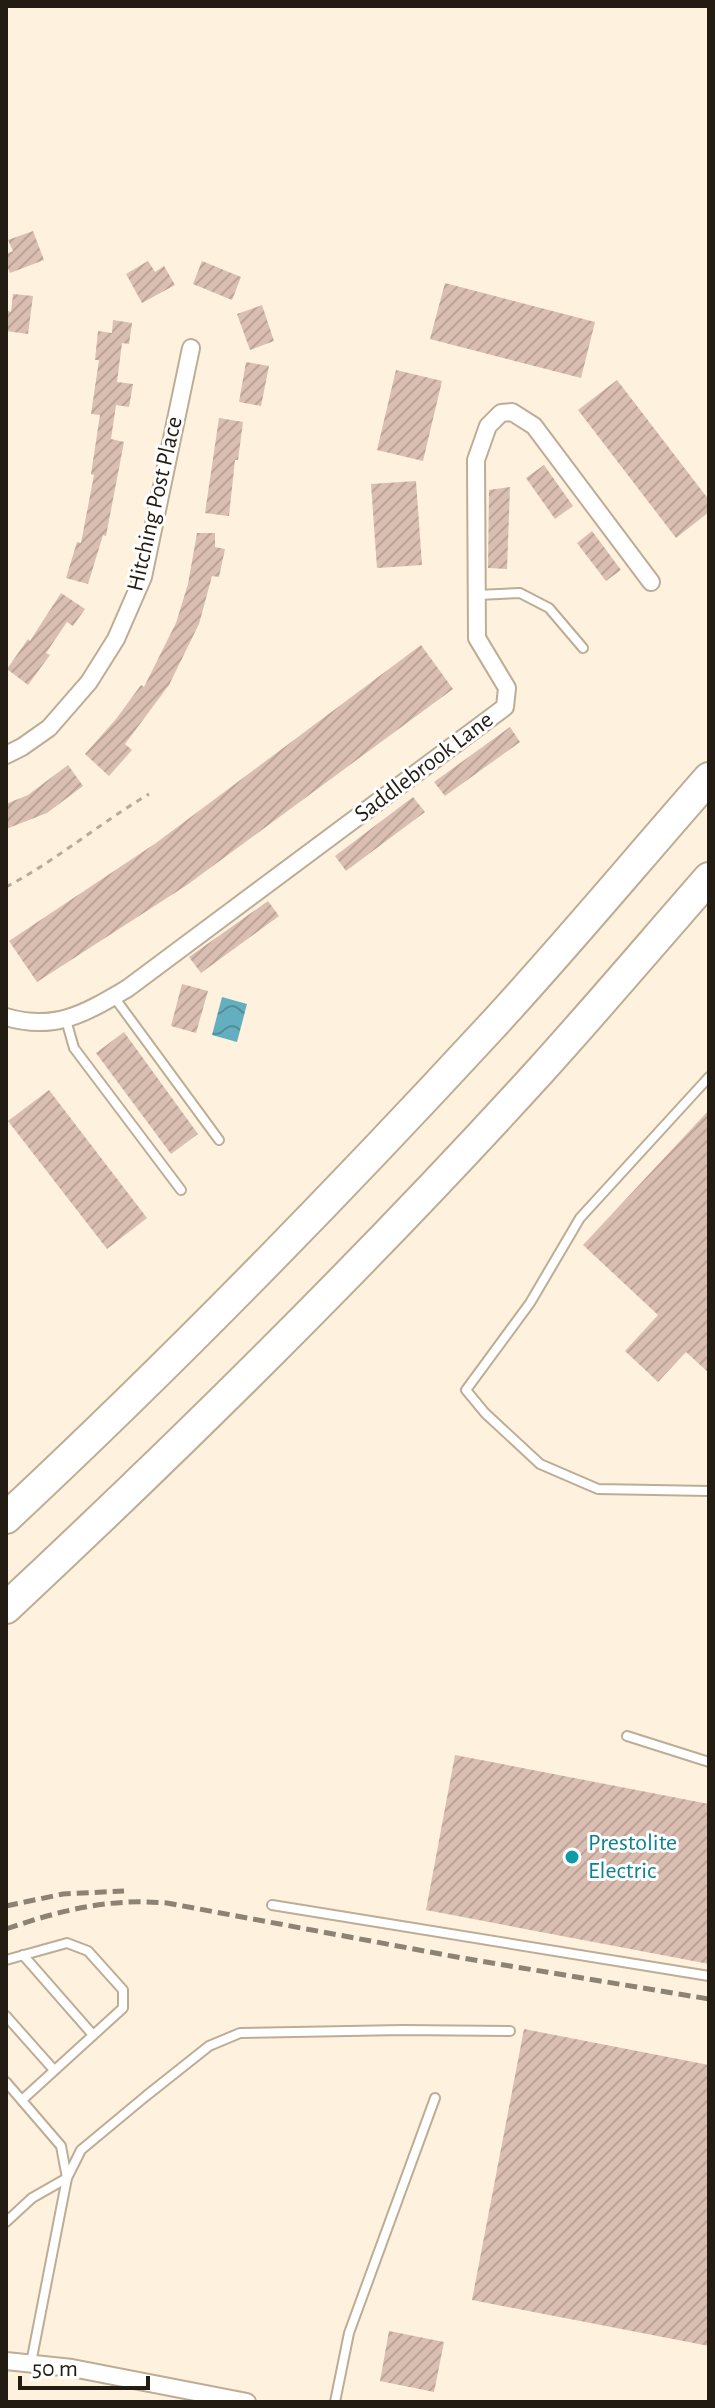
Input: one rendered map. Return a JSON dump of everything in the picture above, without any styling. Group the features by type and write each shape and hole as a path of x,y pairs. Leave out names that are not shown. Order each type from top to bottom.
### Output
{"highway":[{"path":"6,1518 272,1259 492,1026 709,778"},
{"path":"6,1608 134,1488 319,1305 541,1070 709,878"}],"street":[{"name":"Hitching Post Place","path":"6,755 49,728 89,682 116,639 143,577 191,348"},
{"name":"Saddlebrook Lane","path":"6,1017 28,1022 66,1020 114,996 505,707 507,688 477,638 476,460 488,426 501,413 512,412 534,426 651,582"},
{"path":"6,2361 72,2368 247,2402"}],"lane":[{"path":"477,595 520,593 549,608 583,648"},
{"path":"114,996 219,1140"},
{"path":"66,1020 74,1048 181,1190"},
{"path":"709,1077 580,1218 530,1303 466,1390 485,1413 540,1464 598,1489 709,1491"},
{"path":"627,1736 709,1762"},
{"path":"272,1905 709,1976"},
{"path":"6,1960 67,1943 88,1951 123,1990 123,2008 22,2100"},
{"path":"23,1955 93,2035"},
{"path":"6,2016 54,2070"},
{"path":"31,2363 67,2178 81,2150 209,2046 240,2033 510,2031"},
{"path":"6,2082 61,2146 67,2178"},
{"path":"335,2402 349,2333 435,2098"},
{"path":"6,2222 32,2198 67,2178"}],"path":[{"path":"6,887 53,860 149,794"}],"water":[{"path":"222,997 247,1004 237,1042 212,1035"}],"building":[{"path":"33,231 44,260 10,273 6,254 13,251 8,240"},
{"path":"148,261 155,272 164,266 175,285 142,303 126,274"},
{"path":"202,261 241,277 232,300 193,284"},
{"path":"445,283 595,322 581,378 430,339"},
{"path":"13,294 33,296 28,334 6,331 6,310 11,312"},
{"path":"262,305 274,341 250,350 237,314"},
{"path":"113,320 132,323 129,344 122,343 117,382 133,384 129,407 116,405 111,439 124,442 106,536 103,535 88,584 66,578 77,542 81,543 94,475 91,474 100,415 91,414 99,360 95,360 98,331 112,333"},
{"path":"246,362 269,366 261,406 239,402"},
{"path":"396,370 442,381 423,461 377,450"},
{"path":"617,380 709,500 709,512 676,538 578,410"},
{"path":"219,418 243,422 229,516 205,513"},
{"path":"544,465 573,506 555,519 526,478"},
{"path":"416,481 422,565 377,568 371,484"},
{"path":"510,487 507,569 488,568 489,490"},
{"path":"592,531 621,570 606,581 577,543"},
{"path":"197,533 215,533 215,547 225,549 219,577 212,576 199,624 169,685 125,744 132,750 109,776 85,754 141,685 144,687 176,623 188,584"},
{"path":"61,593 85,609 73,626 67,622 46,653 50,655 28,685 7,669 28,639 30,641"},
{"path":"421,645 453,689 187,885 37,982 9,941 156,843"},
{"path":"510,727 520,742 445,796 434,782"},
{"path":"68,765 83,786 47,813 6,829 6,804 28,795"},
{"path":"413,797 425,812 346,871 335,856"},
{"path":"268,901 279,916 201,973 189,957"},
{"path":"182,984 208,991 196,1033 171,1026"},
{"path":"124,1032 198,1134 171,1154 96,1053"},
{"path":"49,1090 147,1218 107,1249 8,1121"},
{"path":"709,1110 709,1373 686,1352 658,1382 625,1351 658,1315 583,1245"},
{"name":"Prestolite Electric","path":"455,1755 709,1804 709,1964 426,1910"},
{"path":"524,2029 709,2065 709,2346 472,2300"},
{"path":"389,2331 444,2342 434,2392 380,2381"}],"railway":[{"path":"6,1906 63,1894 124,1891"},
{"path":"6,1929 85,1907 125,1902 167,1903 462,1958 709,1999"}],"place":[{"name":"Prestolite Electric","path":"572,1857"}]}
